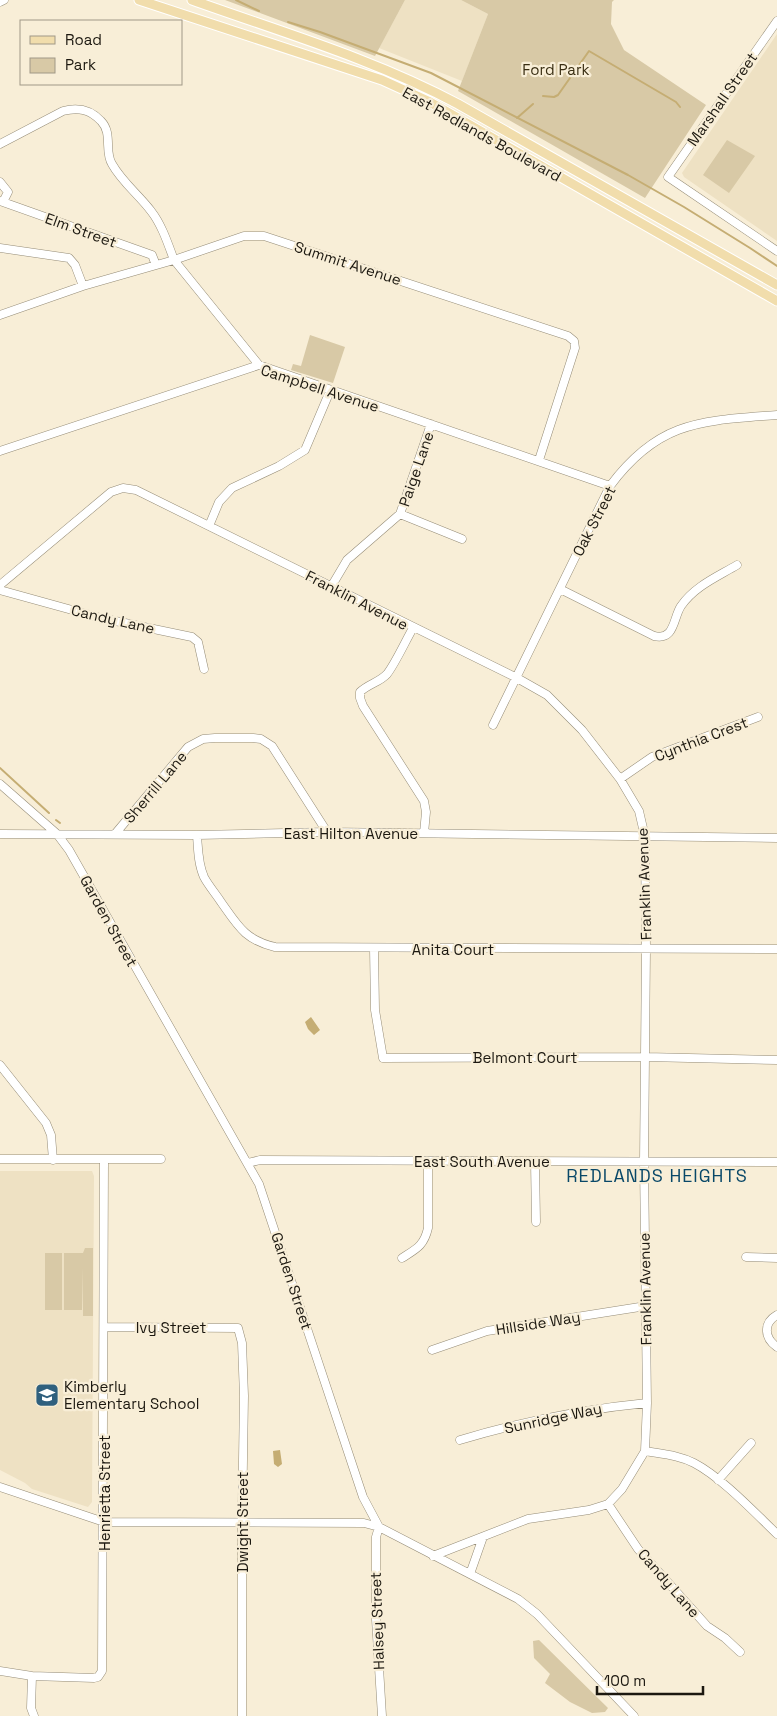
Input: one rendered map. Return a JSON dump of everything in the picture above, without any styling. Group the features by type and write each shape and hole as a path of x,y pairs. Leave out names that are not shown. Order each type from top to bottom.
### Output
{"main road":[{"name":"East Redlands Boulevard","path":"139,0 382,80 428,101 777,301"},
{"name":"East Redlands Boulevard","path":"192,0 379,66 423,85 777,285"}],"street":[{"path":"0,2 4,0"},
{"name":"Marshall Street","path":"777,21 668,177 777,252"},
{"path":"0,144 63,111 73,108 84,109 95,115 103,123 108,136 110,162 152,212 168,243 174,260 259,365"},
{"path":"0,182 8,192 1,202"},
{"name":"Elm Street","path":"1,202 152,256 156,265"},
{"name":"Summit Avenue","path":"0,315 83,286 174,260 244,236 264,236 568,336 574,341 575,348 539,460"},
{"path":"0,248 69,258 75,265 83,286"},
{"name":"Campbell Avenue","path":"0,451 259,365 610,486"},
{"path":"209,526 219,502 232,488 279,466 305,450 330,391"},
{"name":"Oak Street","path":"493,725 610,486 632,459 662,437 685,427 707,421 777,415"},
{"name":"Paige Lane","path":"331,587 347,560 400,514 432,424"},
{"name":"Franklin Avenue","path":"0,585 111,492 123,488 136,490 517,678 547,695 582,730 620,779 639,811 645,837 646,1057 644,1162 646,1451"},
{"name":"Paige Lane","path":"400,514 462,539"},
{"path":"560,589 661,638 667,636 671,631 680,607 695,590 737,565"},
{"name":"Candy Lane","path":"0,590 101,618 192,637 198,642 204,669"},
{"path":"413,628 387,674 364,688 360,692 360,698 363,706 424,801 426,812 424,833"},
{"name":"Cynthia Crest","path":"620,779 652,757 758,718"},
{"name":"Sherrill Lane","path":"115,834 188,747 203,739 215,738 261,739 272,746 327,832"},
{"name":"Garden Street","path":"0,784 57,834 69,850 248,1163 264,1195 363,1498 379,1526"},
{"name":"East Hilton Avenue","path":"0,834 197,835 327,832 777,838"},
{"name":"Anita Court","path":"197,835 199,857 204,876 240,929 257,942 275,947 777,949"},
{"name":"Belmont Court","path":"374,948 375,1010 383,1058 646,1057 777,1060"},
{"path":"0,1065 46,1123 51,1135 53,1160"},
{"path":"0,1159 161,1159"},
{"name":"Henrietta Street","path":"32,1676 94,1678 101,1675 103,1664 104,1160"},
{"name":"East South Avenue","path":"248,1163 260,1160 777,1162"},
{"path":"402,1258 421,1245 426,1238 428,1228 428,1161"},
{"path":"535,1162 536,1222"},
{"path":"746,1257 777,1258"},
{"name":"Hillside Way","path":"432,1350 487,1331 646,1306"},
{"path":"777,1315 768,1323 766,1333 771,1343 777,1347"},
{"name":"Ivy Street","path":"104,1327 238,1328"},
{"name":"Dwight Street","path":"238,1328 242,1343 244,1396 242,1716"},
{"name":"Sunridge Way","path":"460,1440 532,1420 603,1407 647,1403"},
{"path":"718,1480 751,1442"},
{"path":"433,1556 528,1519 589,1510 608,1504 622,1489 646,1451 674,1456 695,1463 718,1480 777,1534"},
{"path":"0,1487 104,1522 364,1523 379,1526 518,1599 537,1614 634,1716"},
{"name":"Candy Lane","path":"608,1504 638,1549 707,1626 726,1638 740,1652"},
{"name":"Halsey Street","path":"379,1526 376,1537 376,1619 382,1716"},
{"path":"470,1574 483,1537"},
{"path":"0,1671 32,1676 31,1708 34,1716"}],"shaded area":[{"path":"405,0 461,0 488,14 462,81 379,48"},
{"path":"777,34 777,241 684,177 682,173"},
{"path":"311,1017 320,1030 314,1035 308,1029 305,1022"},
{"name":"Kimberly Elementary School","path":"0,1171 92,1171 94,1176 92,1502 88,1507 32,1489 25,1483 0,1470"},
{"path":"280,1450 282,1464 278,1467 274,1464 273,1451"}],"green space":[{"path":"225,0 405,0 375,56"},
{"name":"Ford Park","path":"461,0 614,0 612,2 611,24 624,50 706,105 645,198 458,91 488,14"},
{"path":"727,140 755,156 729,193 703,175"},
{"path":"310,335 345,347 333,383 291,370 293,364 301,366"},
{"path":"85,1248 93,1248 93,1316 83,1316 83,1268 82,1310 64,1310 64,1253 83,1253"},
{"path":"45,1253 62,1253 62,1310 45,1310"},
{"path":"539,1640 608,1708 605,1712 592,1713 570,1702 545,1683 550,1674 534,1658 533,1641"}],"waterway":[{"path":"236,0 259,11"},
{"path":"288,22 431,73 628,175 684,207 777,266"},
{"path":"543,96 554,97 558,95 589,51 676,102 680,107"},
{"path":"517,118 533,104"},
{"path":"0,768 49,813"},
{"path":"56,820 60,823"}],"place":[{"name":"Kimberly Elementary School","path":"47,1395"}],"district":[{"name":"REDLANDS HEIGHTS","path":"657,1175"}]}
